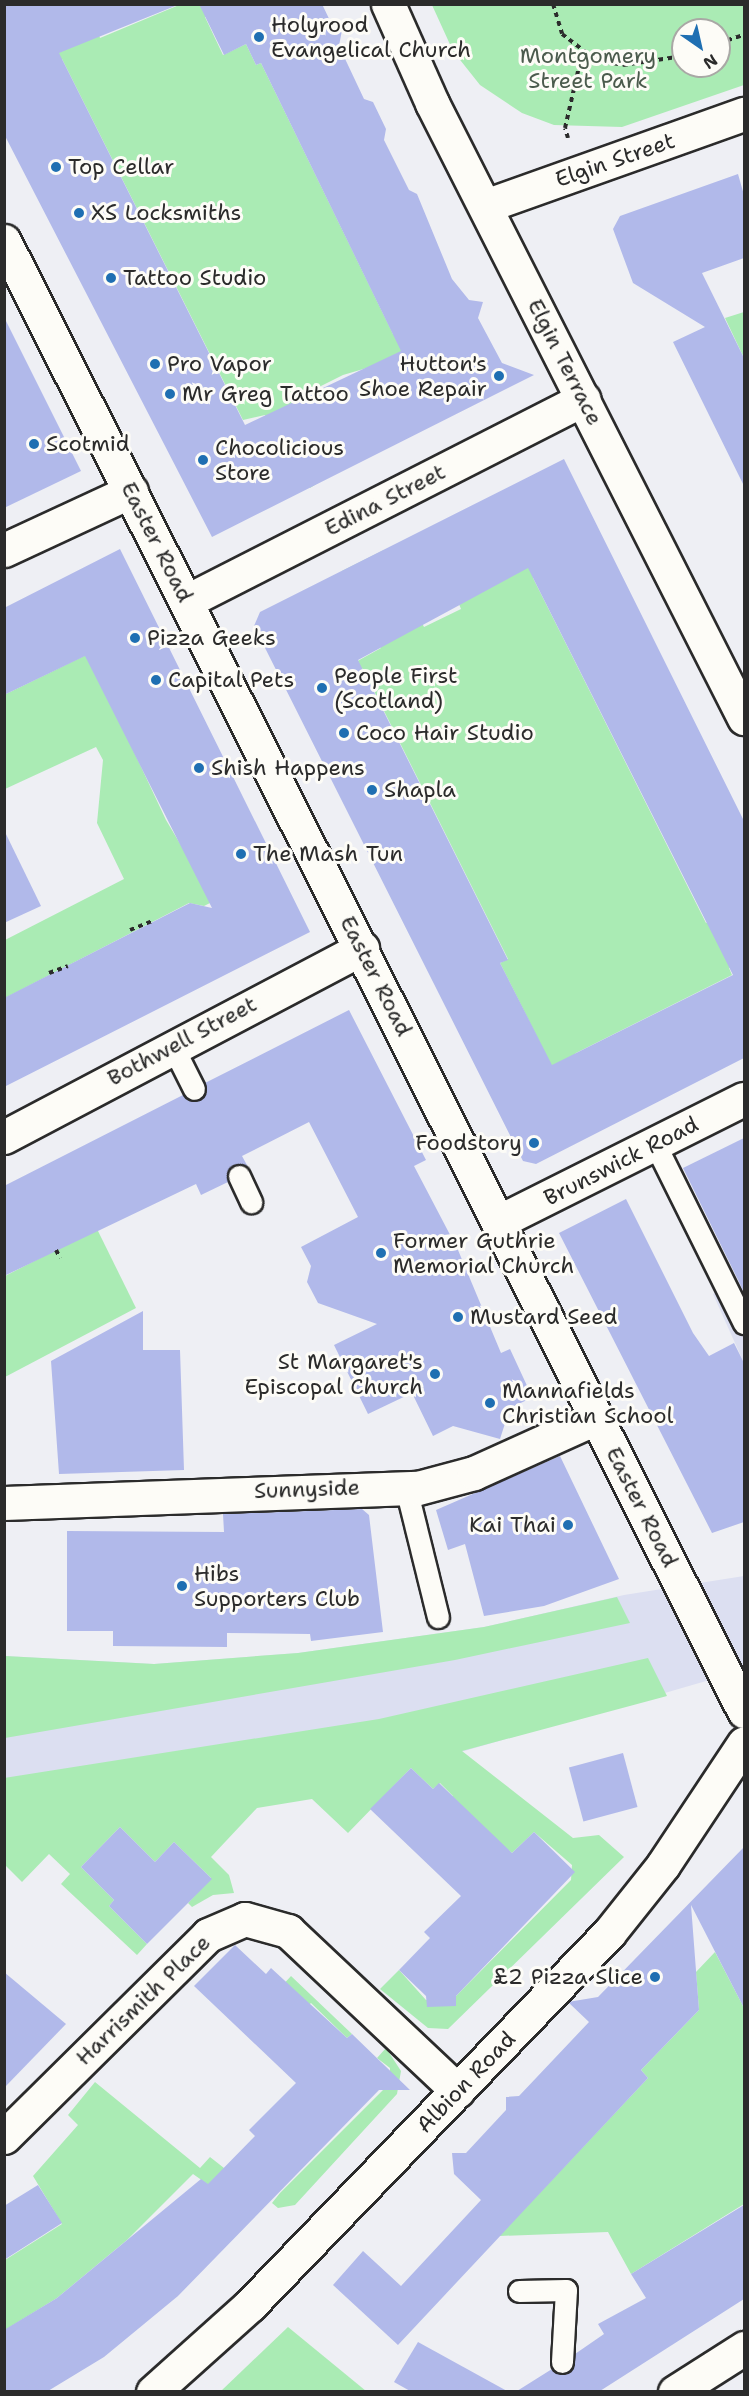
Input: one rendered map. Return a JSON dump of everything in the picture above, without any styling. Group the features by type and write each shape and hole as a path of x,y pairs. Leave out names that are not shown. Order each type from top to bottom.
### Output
{"street":[{"name":"Elgin Terrace","path":"388,4 485,206 744,718"},
{"name":"Elgin Street","path":"485,206 744,114"},
{"name":"Easter Road","path":"4,241 738,1697"},
{"name":"Edina Street","path":"187,601 584,399"},
{"path":"4,550 131,491"},
{"name":"Bothwell Street","path":"4,1137 172,1045 362,948"},
{"name":"Brunswick Road","path":"498,1222 744,1099"},
{"name":"Sunnyside","path":"4,1503 406,1488 474,1473 596,1418"},
{"name":"Albion Road","path":"153,2391 250,2305 458,2091 639,1898 744,1743"},
{"name":"Harrismith Place","path":"4,2137 207,1935 245,1919 288,1931 458,2091"},
{"path":"675,2391 744,2348"}],"lane":[{"path":"172,1045 194,1089"},
{"path":"655,1144 744,1323"},
{"path":"239,1176 251,1202"},
{"path":"406,1488 438,1617"},
{"path":"519,2291 566,2290 562,2362"}],"path":[{"path":"553,4 556,24 582,54 623,65 671,58"},
{"path":"580,172 565,128 582,54"},
{"path":"130,930 152,921"},
{"path":"49,973 68,966"},
{"path":"56,1250 60,1258"}],"shaded area":[{"path":"744,1279 744,1363 713,1294"},
{"path":"744,1576 744,1670 461,1752 5,1839 5,1656 154,1664 298,1653 484,1627 624,1595"}],"green space":[{"path":"179,5 225,5 205,17 223,55 246,44 256,65 261,63 393,334 401,334 411,355 343,375 307,393 343,467 310,488 265,415 243,420 62,59 53,59 47,49 98,31 100,38"},
{"name":"Montgomery Street Park","path":"432,5 744,5 744,85 622,127 554,125 522,113 480,85 453,51"},
{"path":"744,312 744,358 725,318"},
{"path":"384,550 424,627 461,609 459,604 531,552 533,578 706,923 744,905 744,961 729,968 732,975 576,1053 555,1073 500,963 508,959 363,669 354,663 381,648 342,571"},
{"path":"88,654 166,820 214,901 204,906 189,903 5,998 5,940 124,879 97,823 103,760 96,747 5,789 4,695"},
{"path":"97,1229 136,1308 5,1377 5,1276"},
{"path":"617,1597 630,1623 455,1660 5,1738 5,1656 154,1664 298,1653 484,1627"},
{"path":"648,1658 667,1696 462,1751 573,1838 599,1835 624,1857 448,2029 428,2028 380,1989 399,1970 426,2000 456,1996 571,1880 572,1865 534,1832 512,1853 447,1802 453,1796 440,1783 433,1789 411,1768 348,1833 312,1799 257,1808 211,1857 229,1875 234,1893 213,1895 192,1907 188,1903 211,1878 174,1842 155,1862 120,1827 81,1867 114,1900 109,1906 147,1944 137,1955 61,1884 70,1874 49,1854 22,1882 5,1865 4,1778 379,1719"},
{"path":"715,1952 744,2008 744,2204 631,2274 608,2232 499,2236 648,2078 641,2070 699,2010 696,1972"},
{"path":"291,1976 352,2034 347,2038 311,2003 303,2010 280,1988"},
{"path":"386,2048 401,2071 397,2094 295,2205 278,2208 272,2203 280,2193 390,2083 390,2068 377,2058"},
{"path":"95,2082 200,2168 210,2157 224,2168 250,2193 254,2217 193,2174 127,2240 57,2298 5,2330 5,2260 62,2224 33,2176 78,2125 68,2115"},
{"path":"288,2327 366,2391 221,2391"}],"building":[{"path":"4,4 180,4 59,53 245,425 401,351 261,63 256,65 246,44 224,55 199,4 322,4 333,27 342,30 339,46 364,99 373,102 386,129 384,140 409,190 417,194 452,279 469,300 483,302 478,318 502,363 534,375 212,537 4,134"},
{"path":"738,174 744,195 744,258 702,273 744,358 744,486 673,342 705,327 633,283 613,229 620,216"},
{"path":"4,317 81,471 4,508"},
{"path":"564,459 744,821 744,1058 536,1164 523,1161 254,626 260,612","holes":["528,568 733,975 552,1065 500,963 508,960 358,660"]},
{"path":"120,549 310,932 4,1087 4,998 190,903 212,908 85,656 4,695 4,608"},
{"path":"4,830 41,906 4,923"},
{"path":"349,1010 426,1160 414,1166 458,1250 501,1353 510,1349 529,1390 524,1393 527,1400 510,1408 500,1439 453,1426 433,1436 412,1393 368,1414 334,1345 377,1324 318,1303 307,1282 311,1266 301,1247 358,1217 309,1122 242,1156 248,1167 233,1165 228,1182 201,1195 196,1184 4,1276 4,1186 183,1095 200,1100 205,1083"},
{"path":"744,1138 744,1292 683,1168"},
{"path":"626,1199 693,1333 709,1356 734,1343 744,1363 744,1522 712,1533 559,1233"},
{"path":"143,1311 143,1350 180,1350 184,1470 59,1474 51,1361"},
{"path":"560,1456 619,1579 544,1606 484,1616 465,1544 448,1550 436,1510"},
{"name":"Hibs Supporters Club","path":"362,1509 369,1515 383,1632 311,1641 310,1634 227,1633 227,1647 113,1646 113,1631 67,1631 67,1531 224,1532 223,1514"},
{"path":"623,1753 637,1807 583,1822 569,1767"},
{"path":"411,1768 433,1789 439,1783 512,1853 534,1832 575,1872 456,1996 456,2006 427,2007 426,1996 399,1970 430,1938 424,1932 461,1896 370,1809"},
{"path":"120,1827 155,1862 174,1842 212,1879 147,1944 109,1906 114,1900 81,1867"},
{"path":"744,1847 744,2008 691,1905 699,2010 641,2070 648,2078 398,2345 333,2285 363,2251 401,2286 481,2200 454,2174 452,2153 466,2153 506,2110 506,2097 519,2096 589,2022 568,2002 598,1997"},
{"path":"235,1945 266,1974 271,1968 347,2038 352,2034 410,2090 379,2090 178,2296 104,2357 48,2391 4,2391 4,2330 57,2298 201,2179 208,2184 255,2136 249,2130 296,2083 194,1986"},
{"path":"4,1972 66,2024 4,2088"},
{"path":"38,2185 62,2223 4,2260 4,2206"},
{"path":"744,2205 744,2299 600,2391 517,2391 552,2369 568,2373 575,2354 604,2334 598,2324 646,2298 631,2274"},
{"path":"418,2342 507,2391 410,2391 394,2382"}],"place":[{"name":"Holyrood Evangelical Church","path":"259,37"},
{"name":"Top Cellar","path":"56,167"},
{"name":"XS Locksmiths","path":"79,213"},
{"name":"Tattoo Studio","path":"111,278"},
{"name":"Pro Vapor","path":"155,364"},
{"name":"Hutton's Shoe Repair","path":"499,376"},
{"name":"Mr Greg Tattoo","path":"170,394"},
{"name":"Scotmid","path":"34,444"},
{"name":"Chocolicious Store","path":"203,460"},
{"name":"Pizza Geeks","path":"135,638"},
{"name":"Capital Pets","path":"156,680"},
{"name":"People First (Scotland)","path":"322,688"},
{"name":"Coco Hair Studio","path":"344,733"},
{"name":"Shish Happens","path":"199,768"},
{"name":"Shapla","path":"372,790"},
{"name":"The Mash Tun","path":"241,854"},
{"name":"Foodstory","path":"534,1143"},
{"name":"Former Guthrie Memorial Church","path":"381,1253"},
{"name":"Mustard Seed","path":"458,1317"},
{"name":"St Margaret's Episcopal Church","path":"435,1374"},
{"name":"Mannafields Christian School","path":"490,1403"},
{"name":"Kai Thai","path":"568,1525"},
{"name":"Hibs Supporters Club","path":"182,1586"},
{"name":"£2 Pizza Slice","path":"655,1977"}]}
